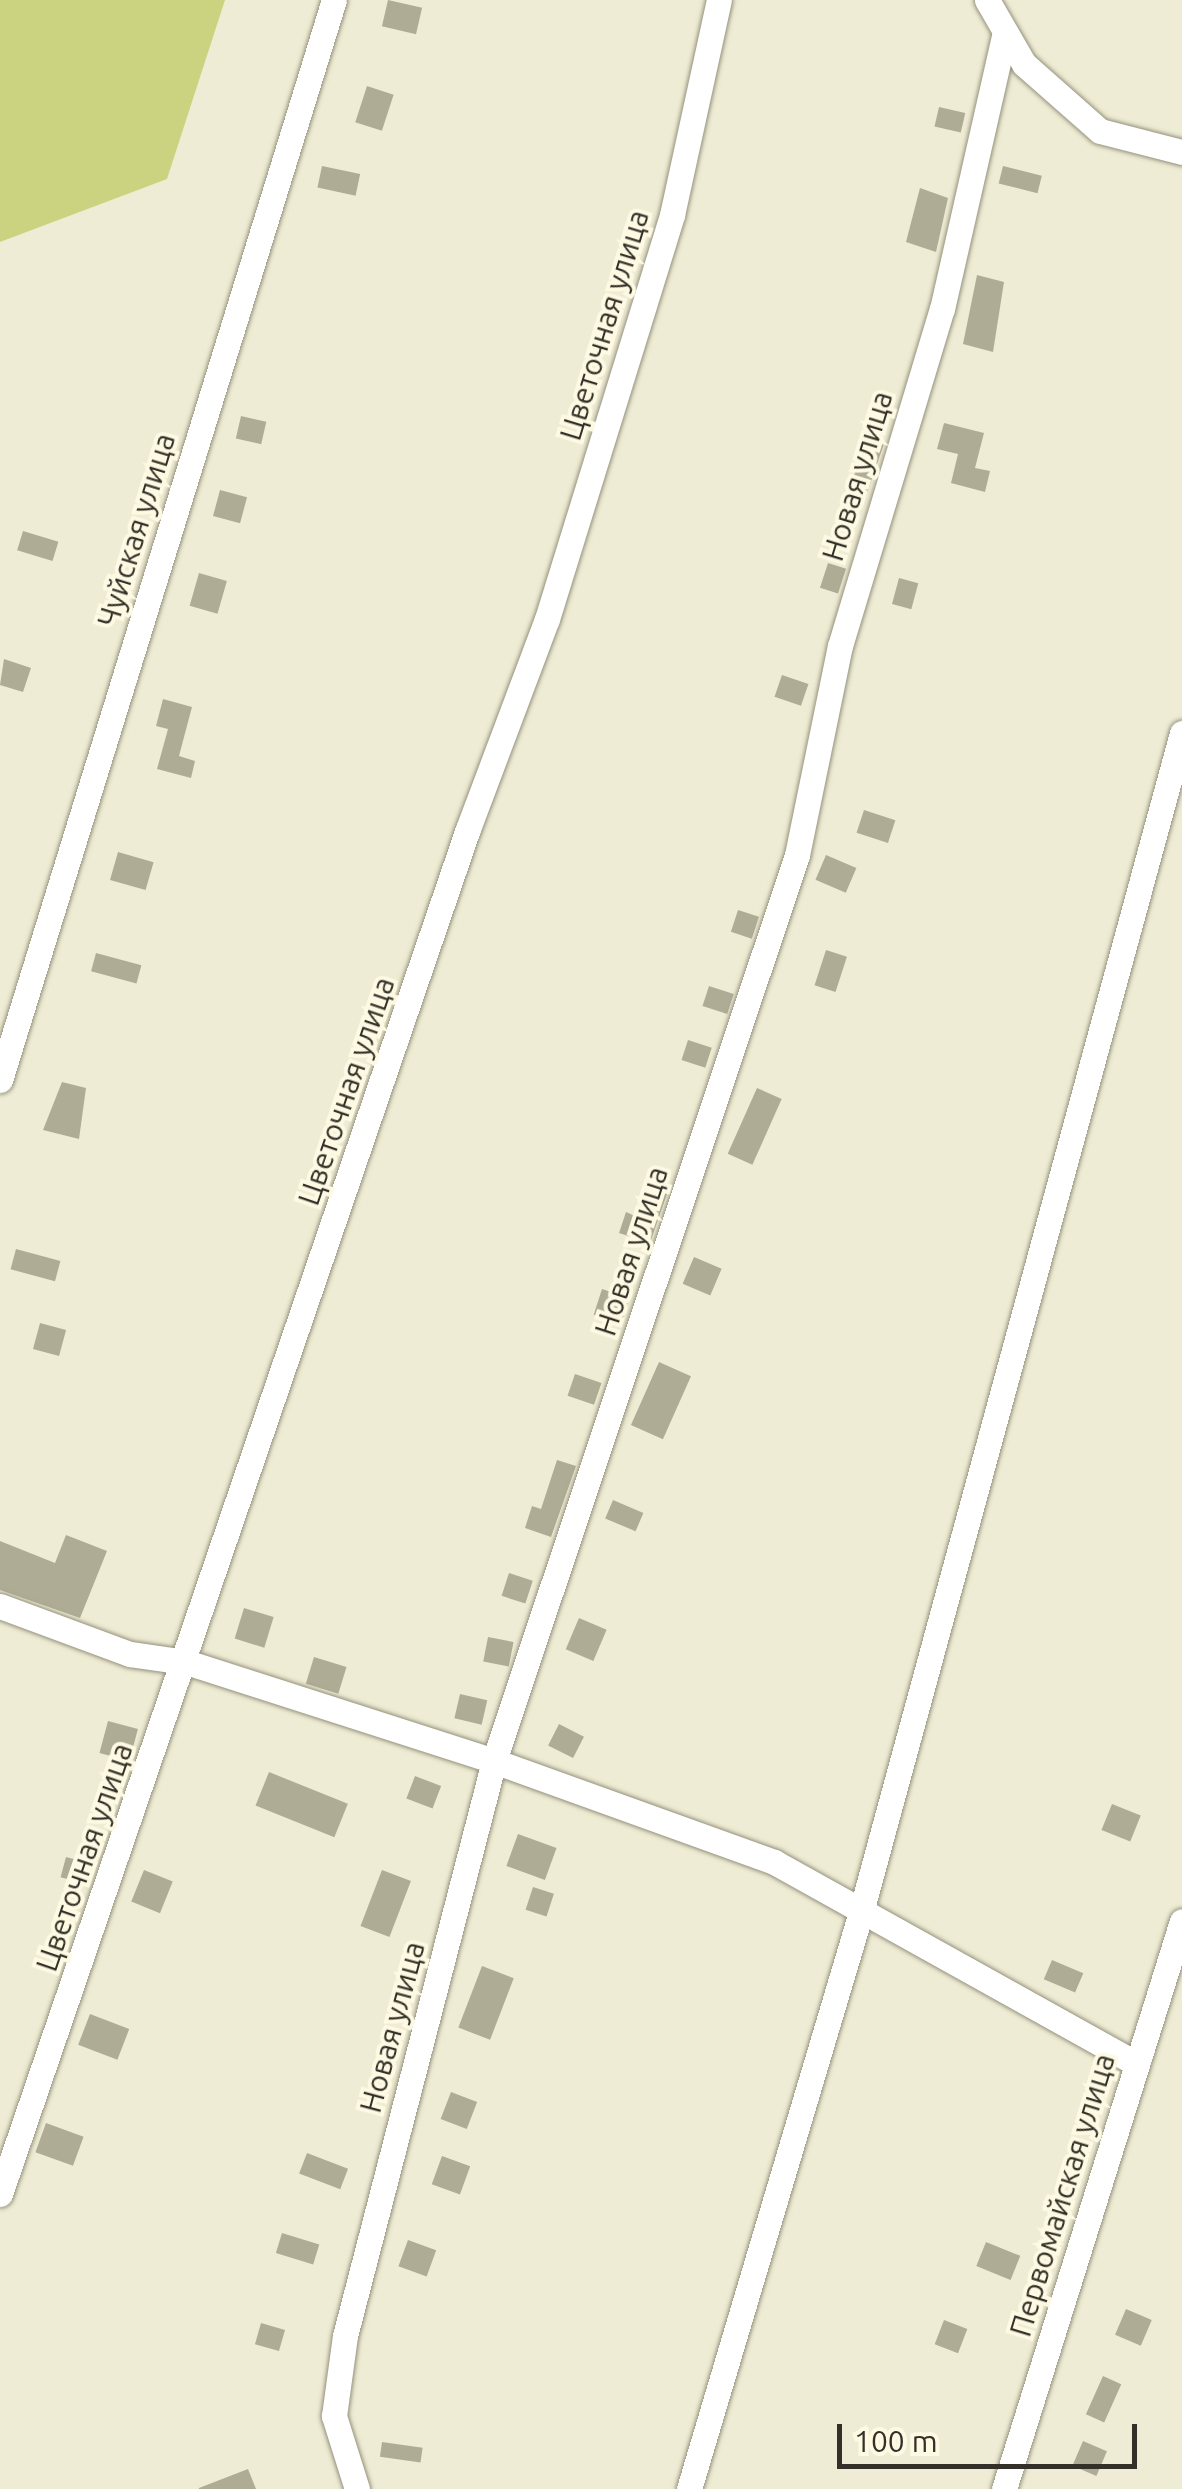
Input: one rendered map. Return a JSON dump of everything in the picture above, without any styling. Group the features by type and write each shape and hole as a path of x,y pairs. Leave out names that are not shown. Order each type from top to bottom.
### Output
{"street":[{"name":"Чуйская улица","path":"0,1080 334,0"},
{"name":"Цветочная улица","path":"0,2194 186,1662 468,830 547,619 672,215 719,0"},
{"path":"986,0 1024,64 1100,132 1182,152"},
{"name":"Новая улица","path":"357,2489 334,2416 344,2336 494,1761 797,855 840,646 942,309 1006,32"},
{"path":"688,2489 861,1912 1182,733"},
{"path":"0,1606 130,1654 186,1662 494,1761 774,1862 1138,2064"},
{"name":"Первомайская улица","path":"1004,2489 1182,1921"}],"green space":[{"path":"0,0 225,0 167,179 0,242"}],"building":[{"path":"388,0 422,8 416,34 382,26"},
{"path":"367,86 394,95 382,131 355,122"},
{"path":"939,107 965,113 961,133 935,126"},
{"path":"322,166 360,174 356,196 317,188"},
{"path":"1003,166 1042,176 1037,193 999,183"},
{"path":"920,188 948,198 936,252 906,242"},
{"path":"977,275 1004,282 993,352 963,344"},
{"path":"241,416 266,422 261,444 236,438"},
{"path":"944,423 984,433 975,468 990,471 985,492 951,483 958,454 937,449"},
{"path":"867,438 884,444 864,502 847,497"},
{"path":"220,490 247,497 240,523 213,516"},
{"path":"23,531 58,542 53,561 17,550"},
{"path":"828,563 846,569 838,594 820,588"},
{"path":"199,573 227,581 218,614 190,606"},
{"path":"899,578 918,583 911,609 892,604"},
{"path":"4,659 31,668 23,692 0,685"},
{"path":"782,675 808,684 801,706 775,697"},
{"path":"163,699 192,707 179,756 195,761 191,778 157,769 168,729 156,726"},
{"path":"864,810 895,820 888,843 857,833"},
{"path":"118,852 154,862 146,890 110,880"},
{"path":"826,855 856,868 846,893 815,880"},
{"path":"738,910 759,917 752,939 731,932"},
{"path":"826,950 847,957 835,992 815,985"},
{"path":"96,953 141,965 136,984 91,971"},
{"path":"709,986 734,994 727,1014 703,1006"},
{"path":"688,1040 712,1048 705,1068 682,1060"},
{"path":"62,1082 86,1088 79,1139 43,1130"},
{"path":"757,1088 782,1099 752,1165 728,1154"},
{"path":"646,1184 668,1191 650,1243 619,1233 626,1212 635,1216"},
{"path":"16,1249 60,1261 55,1281 11,1269"},
{"path":"694,1257 722,1269 710,1295 683,1284"},
{"path":"602,1289 630,1298 621,1324 594,1315"},
{"path":"40,1323 66,1330 59,1356 33,1349"},
{"path":"659,1362 691,1376 663,1439 631,1425"},
{"path":"575,1374 601,1383 594,1405 568,1396"},
{"path":"557,1460 576,1466 551,1537 525,1528 532,1506 541,1509"},
{"path":"613,1500 643,1513 636,1531 605,1518"},
{"path":"66,1535 107,1551 80,1618 0,1590 0,1541 55,1563"},
{"path":"509,1573 533,1581 525,1604 502,1596"},
{"path":"244,1608 274,1617 264,1648 235,1639"},
{"path":"579,1618 607,1630 593,1661 566,1649"},
{"path":"488,1637 514,1642 509,1667 483,1662"},
{"path":"314,1657 347,1667 338,1694 306,1684"},
{"path":"460,1694 487,1700 482,1725 454,1718"},
{"path":"108,1721 138,1729 129,1761 99,1753"},
{"path":"559,1724 584,1737 573,1758 548,1745"},
{"path":"269,1772 348,1804 334,1837 256,1805"},
{"path":"415,1776 441,1786 433,1808 406,1798"},
{"path":"1112,1804 1141,1816 1130,1842 1102,1830"},
{"path":"518,1834 557,1848 545,1880 506,1866"},
{"path":"66,1857 95,1865 90,1885 61,1877"},
{"path":"144,1870 173,1882 160,1913 131,1902"},
{"path":"382,1870 411,1881 389,1937 360,1926"},
{"path":"533,1887 554,1894 547,1917 526,1910"},
{"path":"1052,1960 1083,1973 1075,1993 1044,1979"},
{"path":"482,1966 514,1978 490,2040 458,2028"},
{"path":"90,2014 129,2029 117,2060 78,2045"},
{"path":"451,2092 477,2102 467,2129 441,2119"},
{"path":"46,2123 84,2137 73,2166 35,2152"},
{"path":"307,2153 348,2169 340,2189 299,2174"},
{"path":"442,2156 470,2166 460,2194 432,2184"},
{"path":"282,2233 319,2244 313,2264 276,2253"},
{"path":"408,2240 436,2250 427,2277 398,2266"},
{"path":"986,2242 1020,2256 1011,2280 976,2266"},
{"path":"1126,2309 1152,2320 1141,2346 1115,2335"},
{"path":"944,2320 967,2329 958,2353 935,2344"},
{"path":"261,2323 285,2330 279,2351 255,2344"},
{"path":"1103,2376 1121,2384 1104,2423 1086,2414"},
{"path":"1083,2441 1107,2451 1096,2476 1072,2466"},
{"path":"382,2442 423,2448 421,2463 380,2457"},
{"path":"248,2469 256,2489 199,2489 199,2488"}]}
